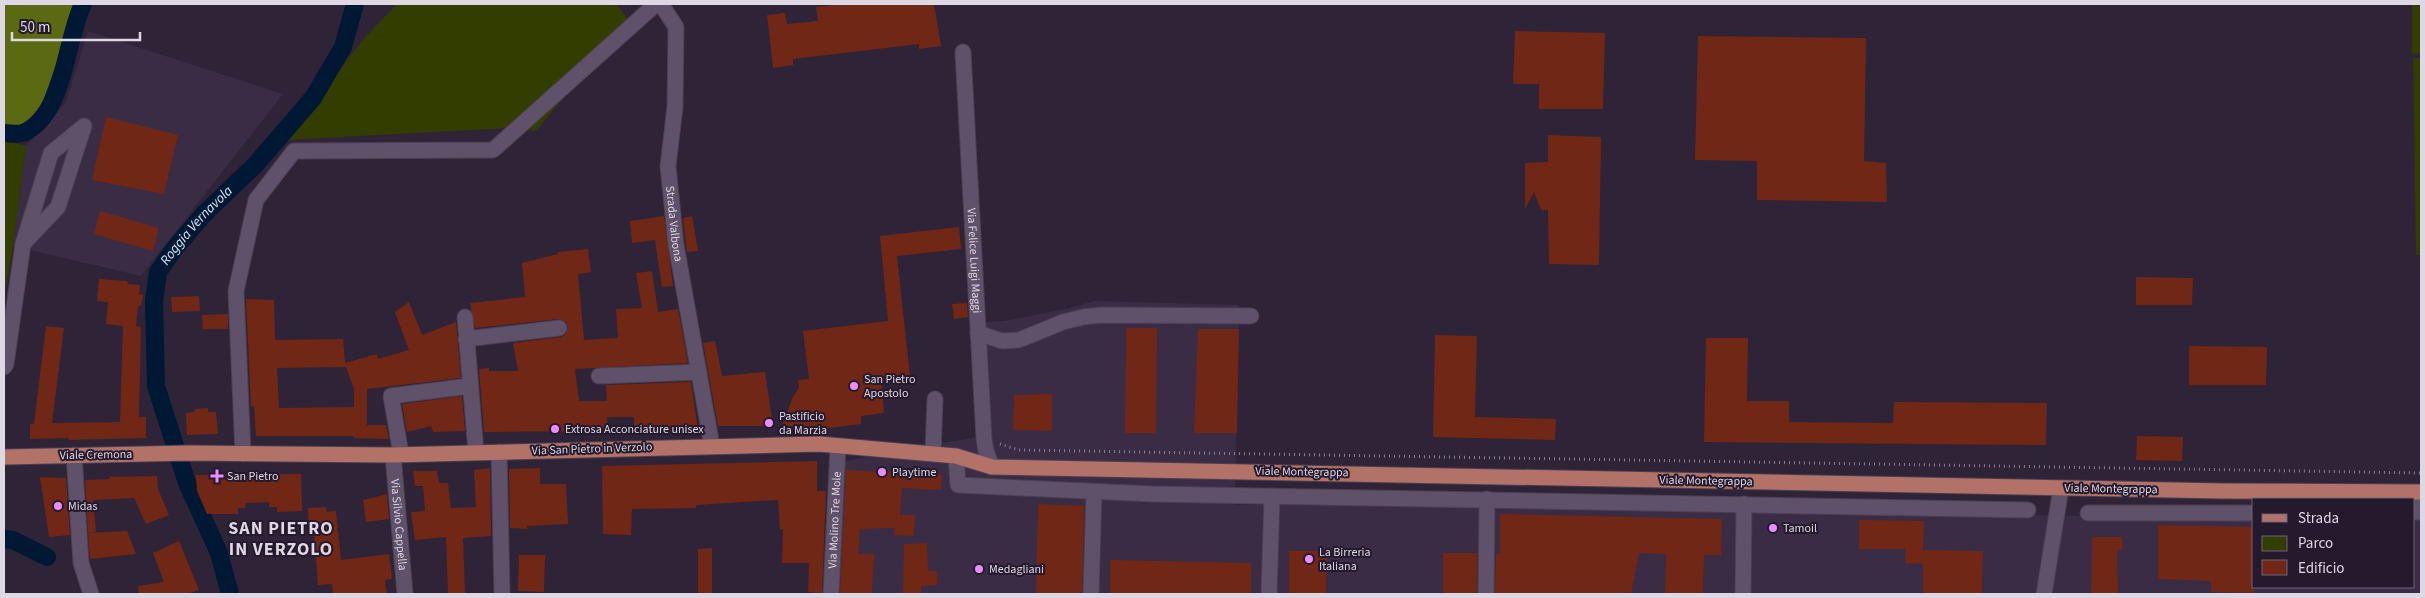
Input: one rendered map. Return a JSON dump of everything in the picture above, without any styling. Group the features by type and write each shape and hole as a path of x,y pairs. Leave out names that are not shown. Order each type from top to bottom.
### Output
{"main road":[{"name":"Via San Pietro in Verzolo","path":"189,453 397,455 818,444 956,456 992,467"},
{"name":"Viale Cremona","path":"4,457 189,453"},
{"name":"Viale Montegrappa","path":"992,467 2154,490 2421,492"}],"street":[{"path":"243,454 236,291 256,200 294,151 493,150 656,4"},
{"name":"Strada Valbona","path":"660,4 676,27 675,107 668,166 676,245 712,446"},
{"name":"Via Felice Luigi Maggi","path":"963,52 984,439 992,467"},
{"path":"4,367 6,364 23,244 51,152 84,126 58,208 23,244"},
{"path":"978,333 1002,341 1019,340 1063,322 1101,315 1251,316"},
{"path":"464,317 476,452"},
{"path":"466,340 559,328"},
{"path":"599,376 699,372"},
{"name":"Via Silvio Cappella","path":"405,594 397,455 391,396 470,386"},
{"path":"933,454 935,399"},
{"name":"Via Molino Tre Mole","path":"831,594 838,446"},
{"path":"499,452 502,592"},
{"path":"74,455 81,563 91,594"},
{"path":"956,456 958,485 1094,492 2028,510"},
{"path":"1650,502 1651,480"},
{"path":"2044,594 2061,488"},
{"path":"2152,513 2154,490"},
{"path":"1091,594 1094,492"},
{"name":"Viale Montegrappa","path":"1269,594 1272,496"},
{"path":"1486,594 1487,499"},
{"path":"2415,512 2419,512 2421,501"},
{"name":"Viale Montegrappa","path":"1742,594 1744,504"},
{"path":"2088,513 2252,512"}],"path":[{"path":"984,439 1019,450 2421,473"}],"shaded area":[{"path":"88,31 283,94 141,276 13,246 26,146 66,102"},
{"path":"1095,301 1239,305 1235,505 1492,505 2252,519 2252,588 2415,588 2415,519 2421,519 2421,594 834,594 840,462 977,437 970,323 1004,321"}],"green space":[{"path":"4,4 78,4 39,112 21,128 4,124"},
{"path":"397,4 617,4 628,20 536,131 509,128 285,140 365,37"},
{"path":"2412,4 2421,4 2421,53 2412,54"},
{"path":"2413,58 2421,58 2421,255 2416,255"},
{"path":"4,140 26,146 13,246 4,297"}],"building":[{"path":"841,4 934,4 941,46 919,49 919,44 793,59 793,65 773,68 767,15 785,13 787,24 818,21 816,7"},
{"path":"1515,31 1605,33 1603,109 1539,109 1539,84 1513,84"},
{"path":"1698,36 1866,38 1864,161 1886,163 1887,202 1757,200 1757,161 1695,160"},
{"path":"106,117 178,135 164,194 92,180"},
{"path":"1548,135 1601,137 1599,265 1549,264 1548,210 1541,210 1534,192 1525,209 1525,163 1548,162"},
{"path":"100,211 159,228 153,251 94,234"},
{"path":"664,216 673,286 662,287 655,240 632,243 630,221"},
{"path":"692,216 698,251 687,252 683,218"},
{"path":"959,227 961,249 897,256 910,376 881,380 884,413 861,416 861,424 830,428 782,426 793,397 799,388 798,380 809,379 803,331 888,321 880,236"},
{"path":"588,249 591,272 578,274 584,340 618,338 616,309 642,308 636,273 652,271 658,312 678,309 688,363 575,369 579,401 607,401 606,385 691,382 698,430 634,431 634,417 607,417 608,431 484,432 479,369 489,368 489,371 518,371 513,343 561,337 565,335 568,327 566,322 558,319 475,328 470,303 525,297 522,263 558,254 558,252"},
{"path":"2136,277 2193,278 2192,305 2136,305"},
{"path":"99,279 127,281 128,284 140,285 139,294 143,295 141,305 138,307 136,326 141,327 139,417 146,417 146,438 30,439 30,424 34,424 46,326 64,328 52,423 120,422 123,326 106,324 108,302 97,301"},
{"path":"199,296 200,311 172,312 171,297"},
{"path":"246,299 274,300 275,340 343,339 345,363 377,354 378,359 409,350 395,312 409,302 422,335 456,322 461,378 367,389 367,425 386,425 389,439 354,438 354,436 256,436 254,407 251,406","holes":["346,367 354,389 354,407 279,408 277,368"]},
{"path":"967,303 968,317 954,319 952,304"},
{"path":"228,314 228,329 203,329 202,315"},
{"path":"1126,328 1157,328 1156,433 1125,433"},
{"path":"1198,329 1239,329 1237,433 1194,433"},
{"path":"1435,335 1477,336 1475,417 1556,419 1555,440 1433,437"},
{"path":"1706,338 1748,338 1747,401 1789,401 1789,422 1893,423 1894,402 2047,403 2046,445 1704,442"},
{"path":"715,341 722,376 765,372 773,426 718,426 703,343"},
{"path":"2189,346 2267,347 2266,385 2189,385"},
{"path":"1052,394 1052,431 1013,430 1014,395"},
{"path":"462,396 465,431 433,432 431,426 407,432 402,404"},
{"path":"208,408 208,412 216,412 218,434 187,435 186,413 194,412 195,409"},
{"path":"2137,436 2183,437 2182,461 2136,460"},
{"path":"817,461 817,491 826,491 822,593 808,592 809,563 782,563 783,529 780,529 778,500 696,505 696,508 632,509 631,535 603,534 602,466"},
{"path":"490,468 491,536 463,538 465,593 448,594 446,537 415,540 411,512 425,511 423,486 415,486 413,471 437,471 439,483 448,483 451,508 476,507 474,470"},
{"path":"540,468 540,484 566,484 568,524 527,526 528,529 510,528 509,469"},
{"path":"846,470 942,475 941,490 902,488 900,515 915,515 914,536 894,535 895,528 860,529 858,554 874,554 872,594 840,594"},
{"path":"301,474 302,511 277,512 277,507 269,507 269,502 246,503 245,508 238,508 238,514 207,514 197,491 196,475"},
{"path":"157,476 158,489 169,515 146,524 134,498 93,500 96,532 88,533 85,480 110,479 109,477"},
{"name":"Midas","path":"40,477 66,478 70,535 49,537"},
{"path":"387,494 389,519 366,522 363,500"},
{"path":"1038,504 1084,506 1082,594 1036,594"},
{"path":"326,507 327,512 336,511 341,560 389,554 392,579 385,580 387,594 333,594 332,584 318,585 314,532 309,533 308,508"},
{"path":"1500,514 1722,519 1721,555 1704,555 1703,594 1665,594 1666,554 1639,553 1631,594 1495,594 1496,554 1500,554"},
{"path":"1859,520 1924,521 1923,550 1983,551 1982,594 1923,594 1923,564 1905,563 1905,549 1859,549"},
{"path":"2158,525 2252,527 2252,588 2254,588 2254,593 2211,592 2211,581 2158,579"},
{"path":"127,531 136,554 90,559 88,533"},
{"path":"2092,537 2122,537 2122,550 2117,550 2118,594 2091,594"},
{"path":"179,541 199,590 187,594 139,594 138,586 164,582 153,553"},
{"path":"927,543 928,571 937,571 937,585 921,586 921,594 903,594 904,544"},
{"path":"712,548 712,594 698,594 698,549"},
{"path":"1289,551 1327,551 1326,594 1289,594"},
{"path":"1443,553 1477,553 1477,594 1443,594"},
{"path":"519,555 545,555 544,592 518,591"},
{"path":"1110,560 1251,563 1251,594 1110,594"}],"waterway":[{"path":"4,133 23,133 37,124 48,110 62,76 77,19 83,4"},
{"name":"Roggia Vernavola","path":"230,594 219,553 187,483 156,386 154,302 158,272 175,248 203,215 256,164 313,98 343,47 355,4"},
{"path":"4,539 13,540 47,557"}],"place":[{"name":"San Pietro Apostolo","path":"854,386"},
{"name":"Pastificio da Marzia","path":"769,423"},
{"name":"Extrosa Acconciature unisex","path":"555,429"},
{"name":"Playtime","path":"882,472"},
{"name":"San Pietro","path":"217,476"},
{"name":"Midas","path":"58,506"},
{"name":"Tamoil","path":"1773,528"},
{"name":"La Birreria Italiana","path":"1309,559"},
{"name":"Medagliani","path":"979,569"}],"district":[{"name":"SAN PIETRO IN VERZOLO","path":"281,538"}]}
